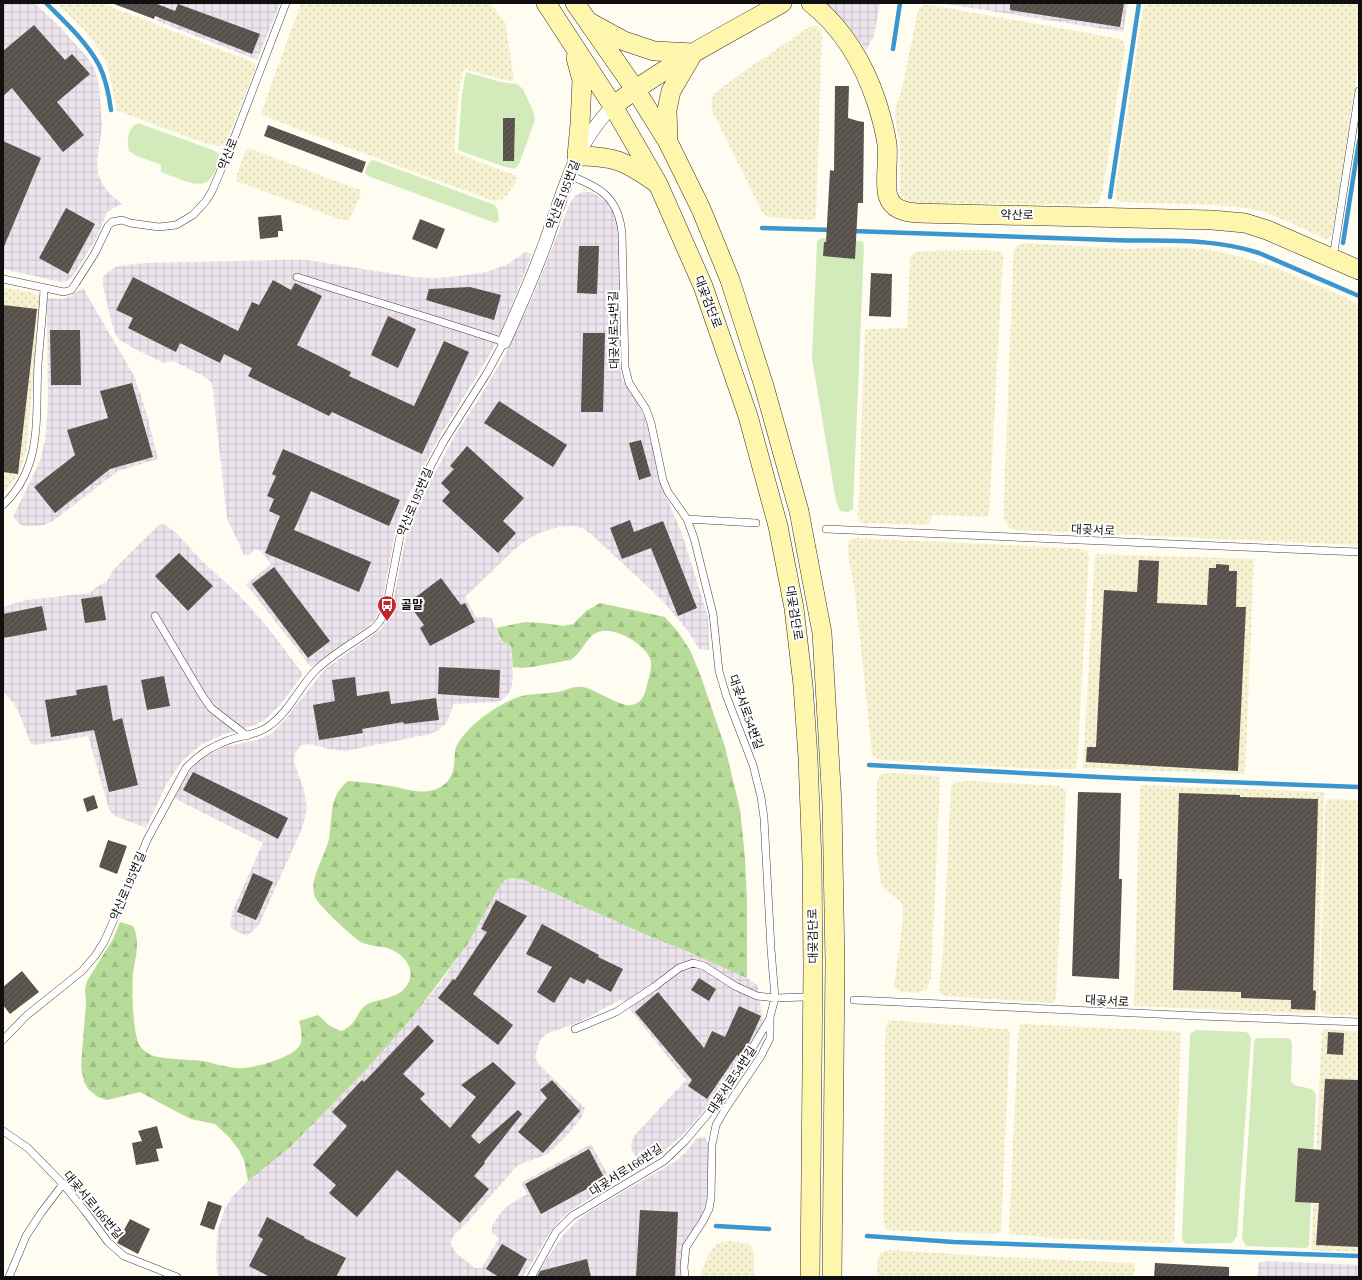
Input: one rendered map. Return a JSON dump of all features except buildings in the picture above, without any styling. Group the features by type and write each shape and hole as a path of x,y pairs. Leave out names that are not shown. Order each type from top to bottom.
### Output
{"main road":[{"name":"대곶검단로","path":"546,3 612,106 658,184 703,286 748,416 778,526 794,608 803,685 808,758 812,862 813,968 810,1277"},
{"name":"대곶검단로","path":"575,3 635,89 668,142 701,209 730,280 764,386 799,511 822,633 831,796 835,963 832,1277"},
{"name":"약산로195번길","path":"612,106 635,89 694,53 782,3"},
{"name":"약산로","path":"811,3 840,31 853,50 867,78 881,117 886,137 888,154 888,196 898,209 906,212 917,213 1229,221 1267,230 1359,270"},
{"path":"588,22 624,41 654,52 694,53 671,91 667,110 668,142"},
{"path":"572,43 582,80 577,156 599,156 616,160 634,167 658,184"}],"street":[{"name":"약산로195번길","path":"504,342 536,269 577,156 600,119 612,106"}],"lane":[{"name":"약산로","path":"44,288 64,292 71,290 95,254 108,226 112,222 122,220 130,223 159,227 176,225 193,215 206,202 230,149 286,3"},
{"path":"1333,258 1359,91"},
{"name":"대곶서로54번길","path":"569,175 598,188 613,203 618,213 622,233 626,375 629,383 646,409 651,423 663,480 668,492 687,519 694,538 713,614 718,659 724,689 753,765 761,796 766,844 774,998 770,1017 770,1038 768,1046 716,1125 712,1145 712,1198 709,1209 686,1247 684,1267 685,1277"},
{"path":"297,277 374,302 439,320 504,342"},
{"path":"3,279 44,288 38,365 37,427 31,459 28,471 20,485 11,498 3,505"},
{"name":"약산로195번길","path":"3,1039 26,1016 74,979 95,956 104,942 147,840 186,768 194,759 204,752 230,740 259,733 270,726 278,719 316,670 374,628 380,621 386,609 401,531 422,482 444,441 487,373 504,342"},
{"path":"687,519 756,523"},
{"name":"대곶서로","path":"826,529 1359,552"},
{"path":"155,616 211,708 247,736"},
{"path":"575,1029 616,1012 654,987 679,968 693,963 704,966 735,986 757,996 774,998 804,997"},
{"name":"대곶서로","path":"854,1000 1359,1022"},
{"name":"대곶서로166번길","path":"530,1277 556,1232 572,1216 664,1161 685,1141 737,1074 770,1017"},
{"name":"대곶서로166번길","path":"3,1131 28,1148 85,1211 108,1242 124,1256 177,1277"},
{"path":"9,1277 26,1236 62,1184"}],"shaded area":[{"path":"3,3 34,3 40,8 61,28 87,57 95,70 99,86 102,126 97,161 98,174 103,185 110,194 122,204 107,212 98,235 72,277 67,281 61,282 3,269"},
{"path":"57,3 102,3 252,62 255,65 255,69 228,138 223,146 207,144 118,111 116,109 109,72 104,59 96,45 84,30"},
{"path":"164,3 280,3 257,60 157,21"},
{"path":"301,3 490,3 505,22 514,79 512,81 507,81 465,69 459,92 454,150 456,153 515,175 517,178 516,182 507,195 501,200 494,201 300,130 261,114"},
{"path":"826,3 880,3 874,36 866,50 848,25"},
{"path":"940,3 1128,3 1123,32"},
{"path":"1144,3 1359,3 1359,63 1333,229 1331,236 1328,239 1325,239 1271,214 1257,210 1211,205 1120,202 1117,200 1115,196 1116,185"},
{"path":"924,4 1121,39 1124,42 1125,46 1102,195 1098,203 1077,205 928,203 909,202 904,199 901,195 900,189 900,143 895,118 895,109 901,93 918,11"},
{"path":"812,26 817,26 821,29 822,34 816,218 814,220 807,220 768,217 761,210 713,112 711,104 712,98 715,93 736,77"},
{"path":"249,148 360,190 361,194 349,221 342,220 236,181 244,153"},
{"path":"582,192 590,192 598,196 608,203 615,212 619,230 620,368 622,379 637,401 646,421 653,444 659,477 681,531 708,617 709,650 699,649 688,631 662,600 591,534 582,528 573,526 559,527 539,533 528,539 514,550 465,597 476,617 491,617 501,641 511,646 513,679 511,689 506,697 498,702 453,704 447,722 439,730 430,734 345,751 329,749 311,744 301,745 295,753 294,762 304,790 307,808 303,826 259,925 247,936 230,928 232,912 263,843 174,798 183,780 197,762 223,747 257,740 271,734 282,723 326,668 379,631 387,621 391,612 407,532 416,509 455,435 505,355 533,296 570,203 575,196"},
{"path":"1026,243 1126,249 1168,247 1209,250 1271,266 1338,294 1359,305 1359,545 1017,530 1008,526 1004,519 1004,499 1013,265 1014,251 1020,244"},
{"path":"918,251 999,251 1002,252 1003,256 989,515 986,517 933,515 929,523 926,525 861,523 859,522 858,518 865,330 906,328 910,256 914,253"},
{"path":"525,252 532,254 503,327 489,356 438,439 411,491 402,512 395,532 382,603 376,618 367,627 311,667 246,584 271,564 261,551 255,549 249,555 244,555 227,518 212,383 205,377 173,361 164,363 120,340 116,335 112,324 103,286 103,277 109,271 118,266 146,263 307,260 413,277 434,278 487,272 508,264"},
{"path":"3,287 41,296 26,453 19,473 3,495"},
{"path":"83,288 134,376 146,411 158,459 118,471 53,521 44,525 22,526 13,517 40,461 45,441 48,406 47,298 60,299 68,297"},
{"path":"160,524 166,525 176,533 203,562 237,593 266,625 303,674 281,704 265,720 202,744 182,761 167,783 146,828 113,815 109,809 88,736 34,745 31,744 17,708 3,692 3,607 26,600 90,593 95,588 107,581 114,569"},
{"path":"855,538 1071,548 1087,551 1089,555 1077,767 1075,769 1040,769 882,760 874,757 872,753 855,592 848,554 848,542"},
{"path":"1095,554 1254,559 1245,774 1083,768"},
{"path":"893,773 936,776 939,778 940,782 931,978 927,989 918,993 897,990 894,985 902,928 903,907 901,902 884,889 881,883 878,864 876,837 877,784 879,775"},
{"path":"970,781 1060,786 1066,791 1056,996 1054,1003 944,996 939,991 943,950 951,787 957,782"},
{"path":"1140,785 1324,792 1318,1014 1134,1006"},
{"path":"1327,800 1359,800 1359,1016 1327,1014 1321,1012 1320,1002 1325,813"},
{"path":"512,878 524,880 658,940 720,965 747,978 758,986 763,1023 732,1076 690,1127 679,1138 642,1165 632,1151 631,1144 634,1136 686,1080 622,999 579,1022 546,1034 540,1040 535,1057 539,1065 585,1108 582,1117 569,1133 548,1154 518,1165 464,1226 454,1235 450,1243 456,1253 475,1268 482,1268 499,1238 492,1233 492,1226 506,1207 527,1194 521,1183 591,1144 613,1184 571,1210 561,1219 549,1234 523,1277 219,1277 217,1272 216,1257 218,1229 225,1208 232,1197 248,1181 289,1148 361,1075 412,1018 441,982 467,945 498,889 505,880"},
{"path":"888,1020 1007,1029 1010,1032 1001,1232 992,1234 885,1229 883,1214 885,1049 886,1026"},
{"path":"1022,1024 1172,1031 1181,1033 1174,1242 1165,1243 1052,1238 1010,1234 1018,1038 1019,1026"},
{"path":"1322,1029 1359,1031 1359,1252 1311,1250"},
{"path":"705,1137 708,1144 708,1196 701,1217 682,1249 680,1277 534,1277 564,1234 577,1221 592,1210 676,1161 686,1152 697,1138"},
{"path":"731,1241 748,1244 752,1248 754,1254 754,1277 700,1277 712,1249 717,1244"},
{"path":"893,1250 998,1257 1132,1263 1135,1265 1134,1277 877,1277 878,1259 880,1253"},
{"path":"1265,1261 1359,1265 1359,1277 1257,1277 1259,1263"}],"green space":[{"path":"466,72 501,82 517,84 523,89 533,111 535,120 519,164 515,169 505,167 458,150 462,94"},
{"path":"138,123 213,150 219,154 218,165 215,173 208,181 200,184 188,182 161,172 161,165 135,155 129,151 128,143 130,131"},
{"path":"373,160 495,205 498,211 499,221 496,223 490,221 368,176 365,173 366,169"},
{"path":"821,238 860,241 863,242 864,247 853,509 848,512 840,511 836,501 812,358 817,242"},
{"path":"600,603 665,617 678,632 690,650 700,674 725,747 740,809 745,858 747,900 747,978 524,880 512,878 505,880 498,889 467,945 412,1018 361,1075 289,1148 248,1181 244,1160 239,1150 229,1137 215,1124 191,1119 140,1092 107,1100 98,1097 89,1090 84,1082 81,1067 86,1002 85,989 87,981 113,939 120,922 133,926 137,938 133,974 133,1011 137,1040 144,1050 154,1056 203,1061 234,1068 258,1066 291,1054 300,1045 301,1030 299,1021 318,1015 330,1026 341,1031 351,1025 361,1010 368,1004 394,996 402,991 410,978 409,966 405,960 394,951 387,948 363,943 345,929 315,897 313,890 315,876 329,839 332,807 337,794 348,781 378,784 421,792 434,790 443,786 452,775 457,745 462,737 485,715 504,703 522,696 558,692 583,687 626,705 640,701 646,689 651,661 642,647 629,638 615,632 602,631 596,633 588,639 579,653 570,660 522,668 513,667 511,646 502,641 496,628 525,622 563,626 573,624 586,611"},
{"path":"1196,1030 1246,1032 1249,1034 1251,1039 1237,1236 1233,1242 1229,1243 1186,1244 1182,1237 1190,1036 1191,1033"},
{"path":"1287,1038 1291,1040 1291,1081 1297,1086 1309,1088 1315,1092 1316,1096 1309,1245 1305,1248 1246,1246 1242,1239 1254,1044 1255,1039"}],"waterway":[{"path":"46,3 75,32 94,56 105,81 111,110"},
{"path":"893,49 900,3"},
{"path":"1110,197 1139,3"},
{"path":"1343,243 1359,141"},
{"path":"762,228 832,230"},
{"path":"852,231 1112,240 1186,241 1223,244 1259,253 1359,296"},
{"path":"869,765 1119,778 1359,787"},
{"path":"716,1226 769,1229"},
{"path":"867,1236 954,1242 1359,1256"}],"place":[{"name":"골말","path":"387,622"}]}
